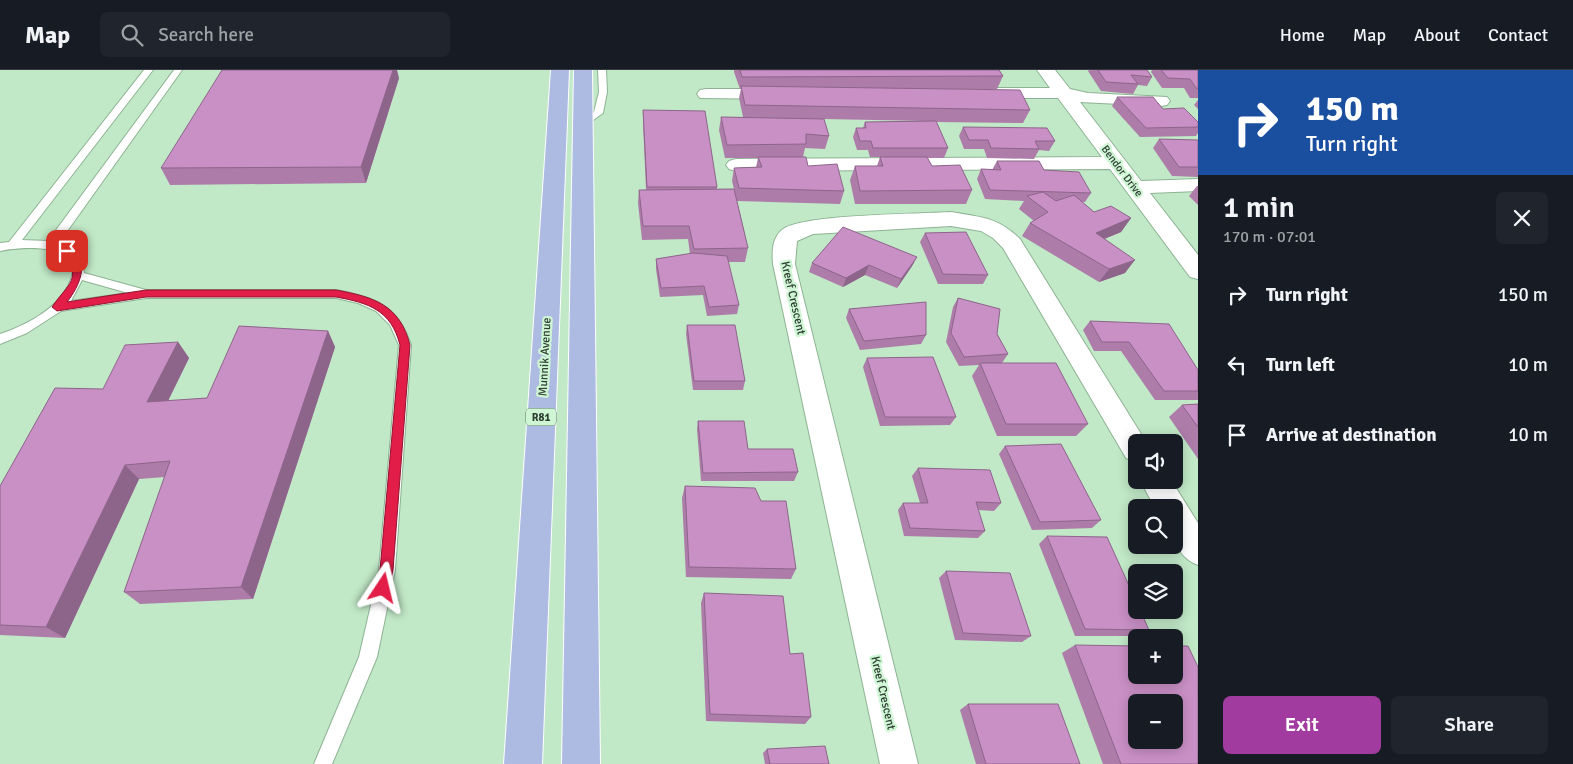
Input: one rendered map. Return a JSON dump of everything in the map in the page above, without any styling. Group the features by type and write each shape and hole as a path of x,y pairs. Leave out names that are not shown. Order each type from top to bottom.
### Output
{"main road":[{"name":"Munnik Avenue","path":"524,764 560,70"},
{"path":"581,764 583,70"}],"street":[{"name":"Bendor Drive","path":"1046,70 1062,94 1117,163 1198,271"},
{"path":"962,93 1062,94 1088,98 1161,101"},
{"path":"706,94 795,94"},
{"path":"736,164 1117,163"},
{"path":"1135,188 1161,185 1198,185"},
{"name":"Kreef Crescent","path":"899,764 784,264 783,246 789,236 813,227 951,219 987,225 1001,233 1012,244 1128,437"},
{"path":"1183,526 1198,551"}],"lane":[{"path":"6,246 149,70"},
{"path":"51,245 178,70"},
{"path":"582,124 598,113 603,92 602,70"},
{"path":"3,340 36,323 57,307 71,291 78,275 76,262 67,251 51,245 31,243 6,246"},
{"path":"78,275 146,294"},
{"path":"57,307 146,294 336,294 355,297 375,304 393,318 401,328 405,345 387,570 368,657 323,764"}],"building":[{"path":"222,70 393,70 361,167 161,168"},
{"path":"740,70 999,70 1003,76 742,77"},
{"path":"1098,70 1147,70 1152,77 1131,75 1138,84 1106,82"},
{"path":"1161,70 1198,70 1198,89 1190,79 1168,78"},
{"path":"741,86 1020,90 1030,110 745,105"},
{"path":"1117,97 1153,97 1163,109 1184,108 1198,122 1198,127 1146,128"},
{"path":"643,110 705,111 717,187 647,187"},
{"path":"721,117 824,119 829,136 806,134 806,144 727,145"},
{"path":"936,121 948,148 873,148 871,141 860,141 856,128 866,128 865,122"},
{"path":"963,127 1047,128 1055,141 1035,141 1039,149 991,148 988,140 969,140"},
{"path":"1159,139 1198,140 1198,167 1179,167"},
{"path":"758,157 806,157 808,166 837,164 844,191 739,188 734,168 762,167"},
{"path":"880,157 927,157 932,166 960,165 972,190 860,191 855,166 883,166"},
{"path":"997,161 1039,161 1044,170 1079,172 1091,193 990,190 981,169 1001,170"},
{"path":"734,189 748,248 694,249 689,226 643,226 639,190"},
{"path":"1043,192 1056,201 1074,195 1094,212 1111,206 1131,218 1096,233 1135,260 1109,269 1030,223 1048,212 1027,196"},
{"path":"843,227 917,257 901,279 869,265 846,278 812,263"},
{"path":"966,232 988,275 943,274 925,233"},
{"path":"693,253 727,256 739,305 709,307 704,286 661,288 656,259"},
{"path":"958,298 1000,309 997,334 1008,354 964,357 951,333"},
{"path":"926,302 926,335 864,341 849,309"},
{"path":"1090,321 1169,324 1198,370 1198,391 1164,391 1129,342 1102,342"},
{"path":"687,325 735,325 745,381 694,381"},
{"path":"239,326 328,331 241,587 124,592 170,461 125,465 46,627 0,625 0,486 55,388 103,389 125,345 178,342 147,402 207,398"},
{"path":"933,357 956,417 885,417 867,358"},
{"path":"980,363 1056,363 1088,424 1006,424"},
{"path":"1198,404 1198,427 1182,405"},
{"path":"698,421 744,421 748,449 793,449 798,472 703,473"},
{"path":"1061,444 1101,520 1040,522 1005,446"},
{"path":"918,468 990,470 1001,503 976,502 985,531 910,528 903,503 928,503"},
{"path":"685,486 755,488 761,501 786,501 796,569 689,567"},
{"path":"1047,536 1107,537 1128,583 1128,619 1144,619 1149,629 1085,629"},
{"path":"946,571 1010,573 1031,636 963,633"},
{"path":"704,593 783,596 790,654 803,653 811,717 710,714"},
{"path":"1075,645 1128,646 1128,684 1183,684 1183,646 1188,646 1198,667 1198,764 1121,764"},
{"path":"968,704 1058,704 1080,764 986,764"},
{"path":"825,746 829,764 770,764 767,749"}],"route":[{"path":"67,251 76,262 78,275 71,291 57,307 146,294 336,294 355,297 375,304 393,318 401,328 405,345 387,570 383,588"}]}
